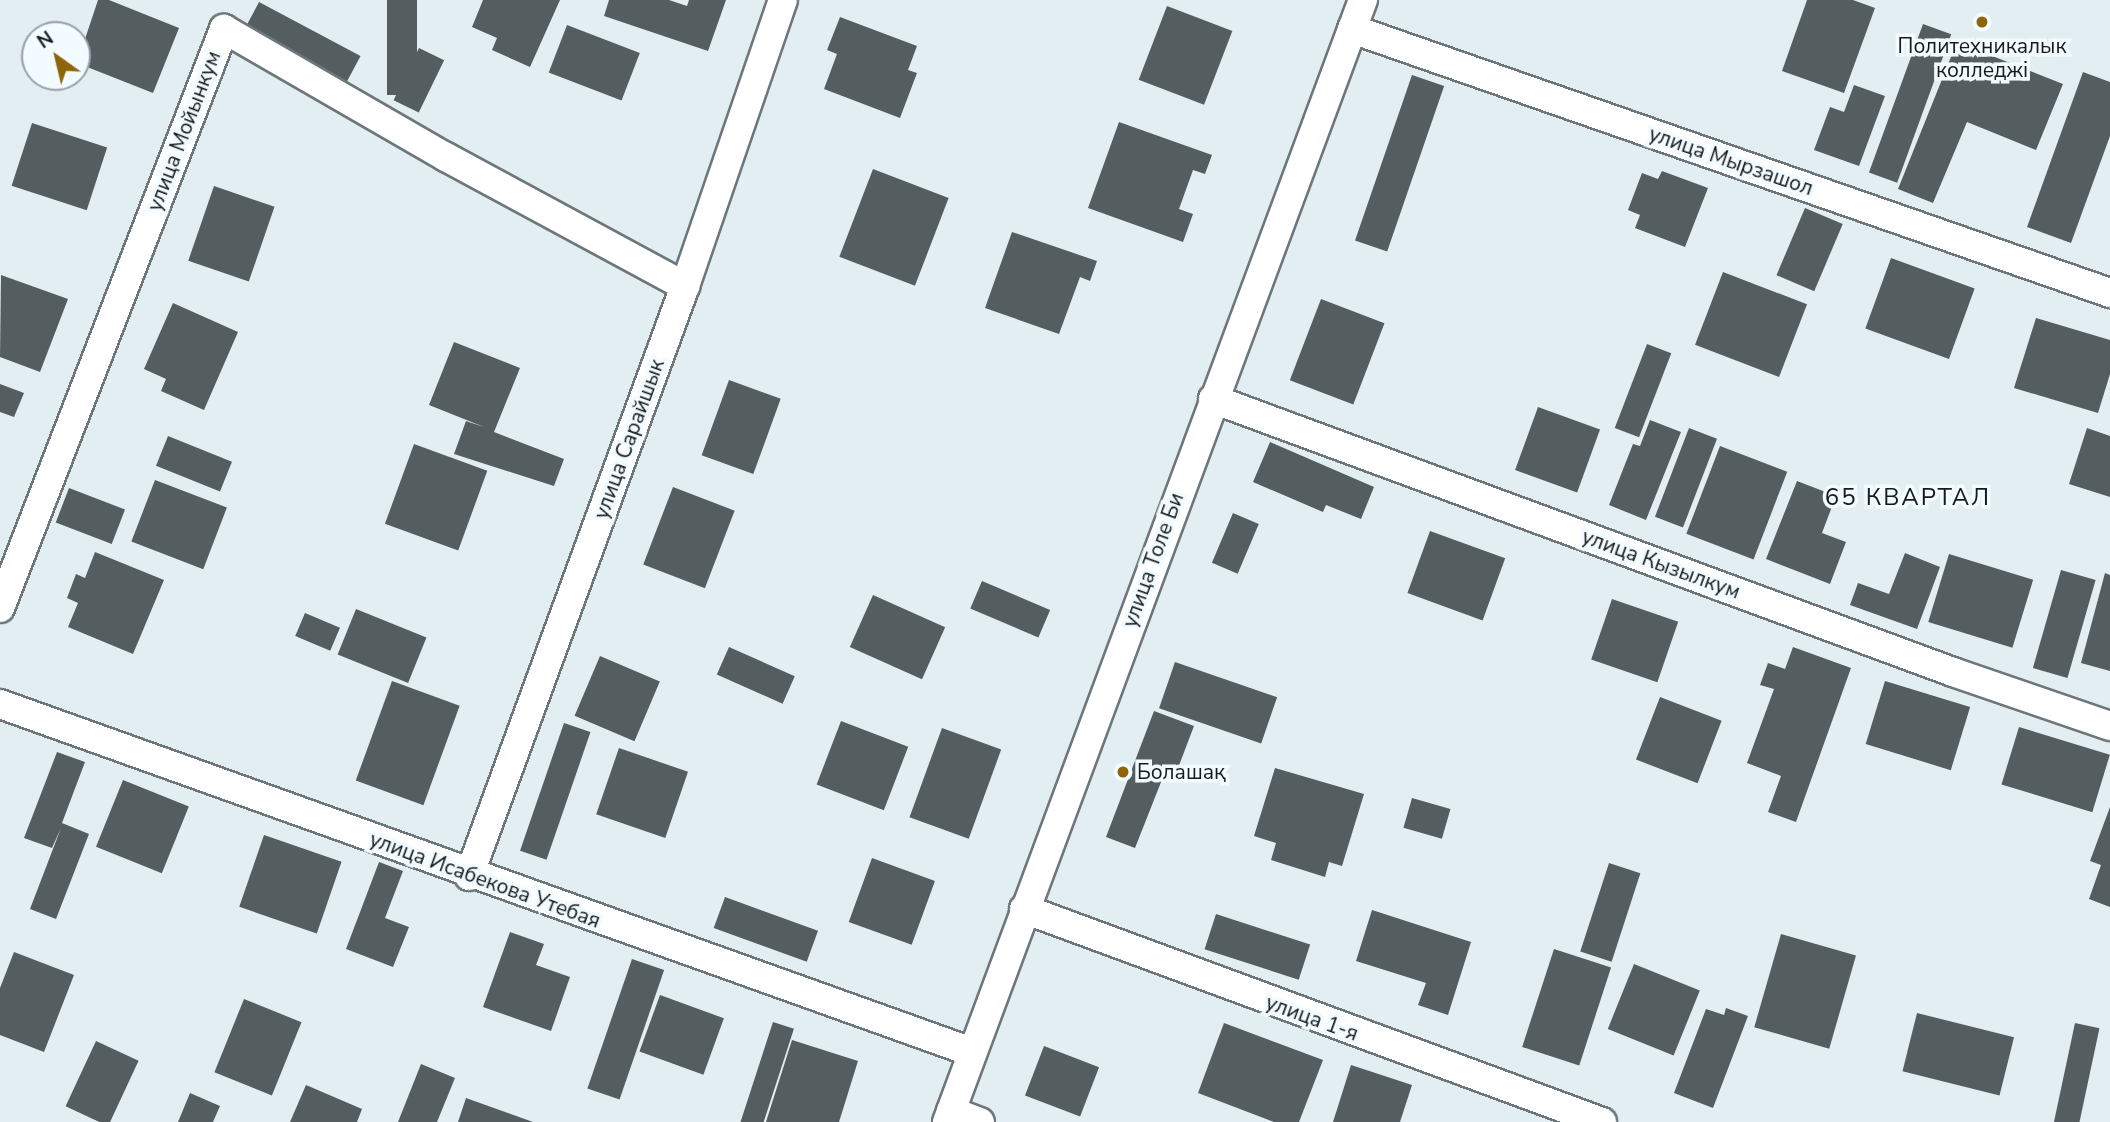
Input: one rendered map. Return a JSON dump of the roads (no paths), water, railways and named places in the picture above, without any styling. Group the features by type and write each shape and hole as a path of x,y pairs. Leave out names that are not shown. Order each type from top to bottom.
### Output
{"street":[{"name":"улица Сарайшык","path":"469,876 685,286 783,0"},
{"name":"улица Толе Би","path":"949,1116 1363,0"},
{"name":"улица Мойынкум","path":"0,608 225,29 446,157 685,286"},
{"name":"улица Мырзашол","path":"1352,29 2110,293"},
{"name":"улица Кызылкум","path":"1213,399 1953,672 2110,726"},
{"name":"улица Исабекова Утебая","path":"0,704 469,876 972,1052"},
{"name":"улица 1-я","path":"1024,909 1602,1122"},
{"path":"949,1116 980,1122"}],"place":[{"name":"Политехникалык колледжі","path":"1982,22"},
{"name":"Болашақ","path":"1123,772"}],"district":[{"name":"65 КВАРТАЛ","path":"1908,498"}]}
